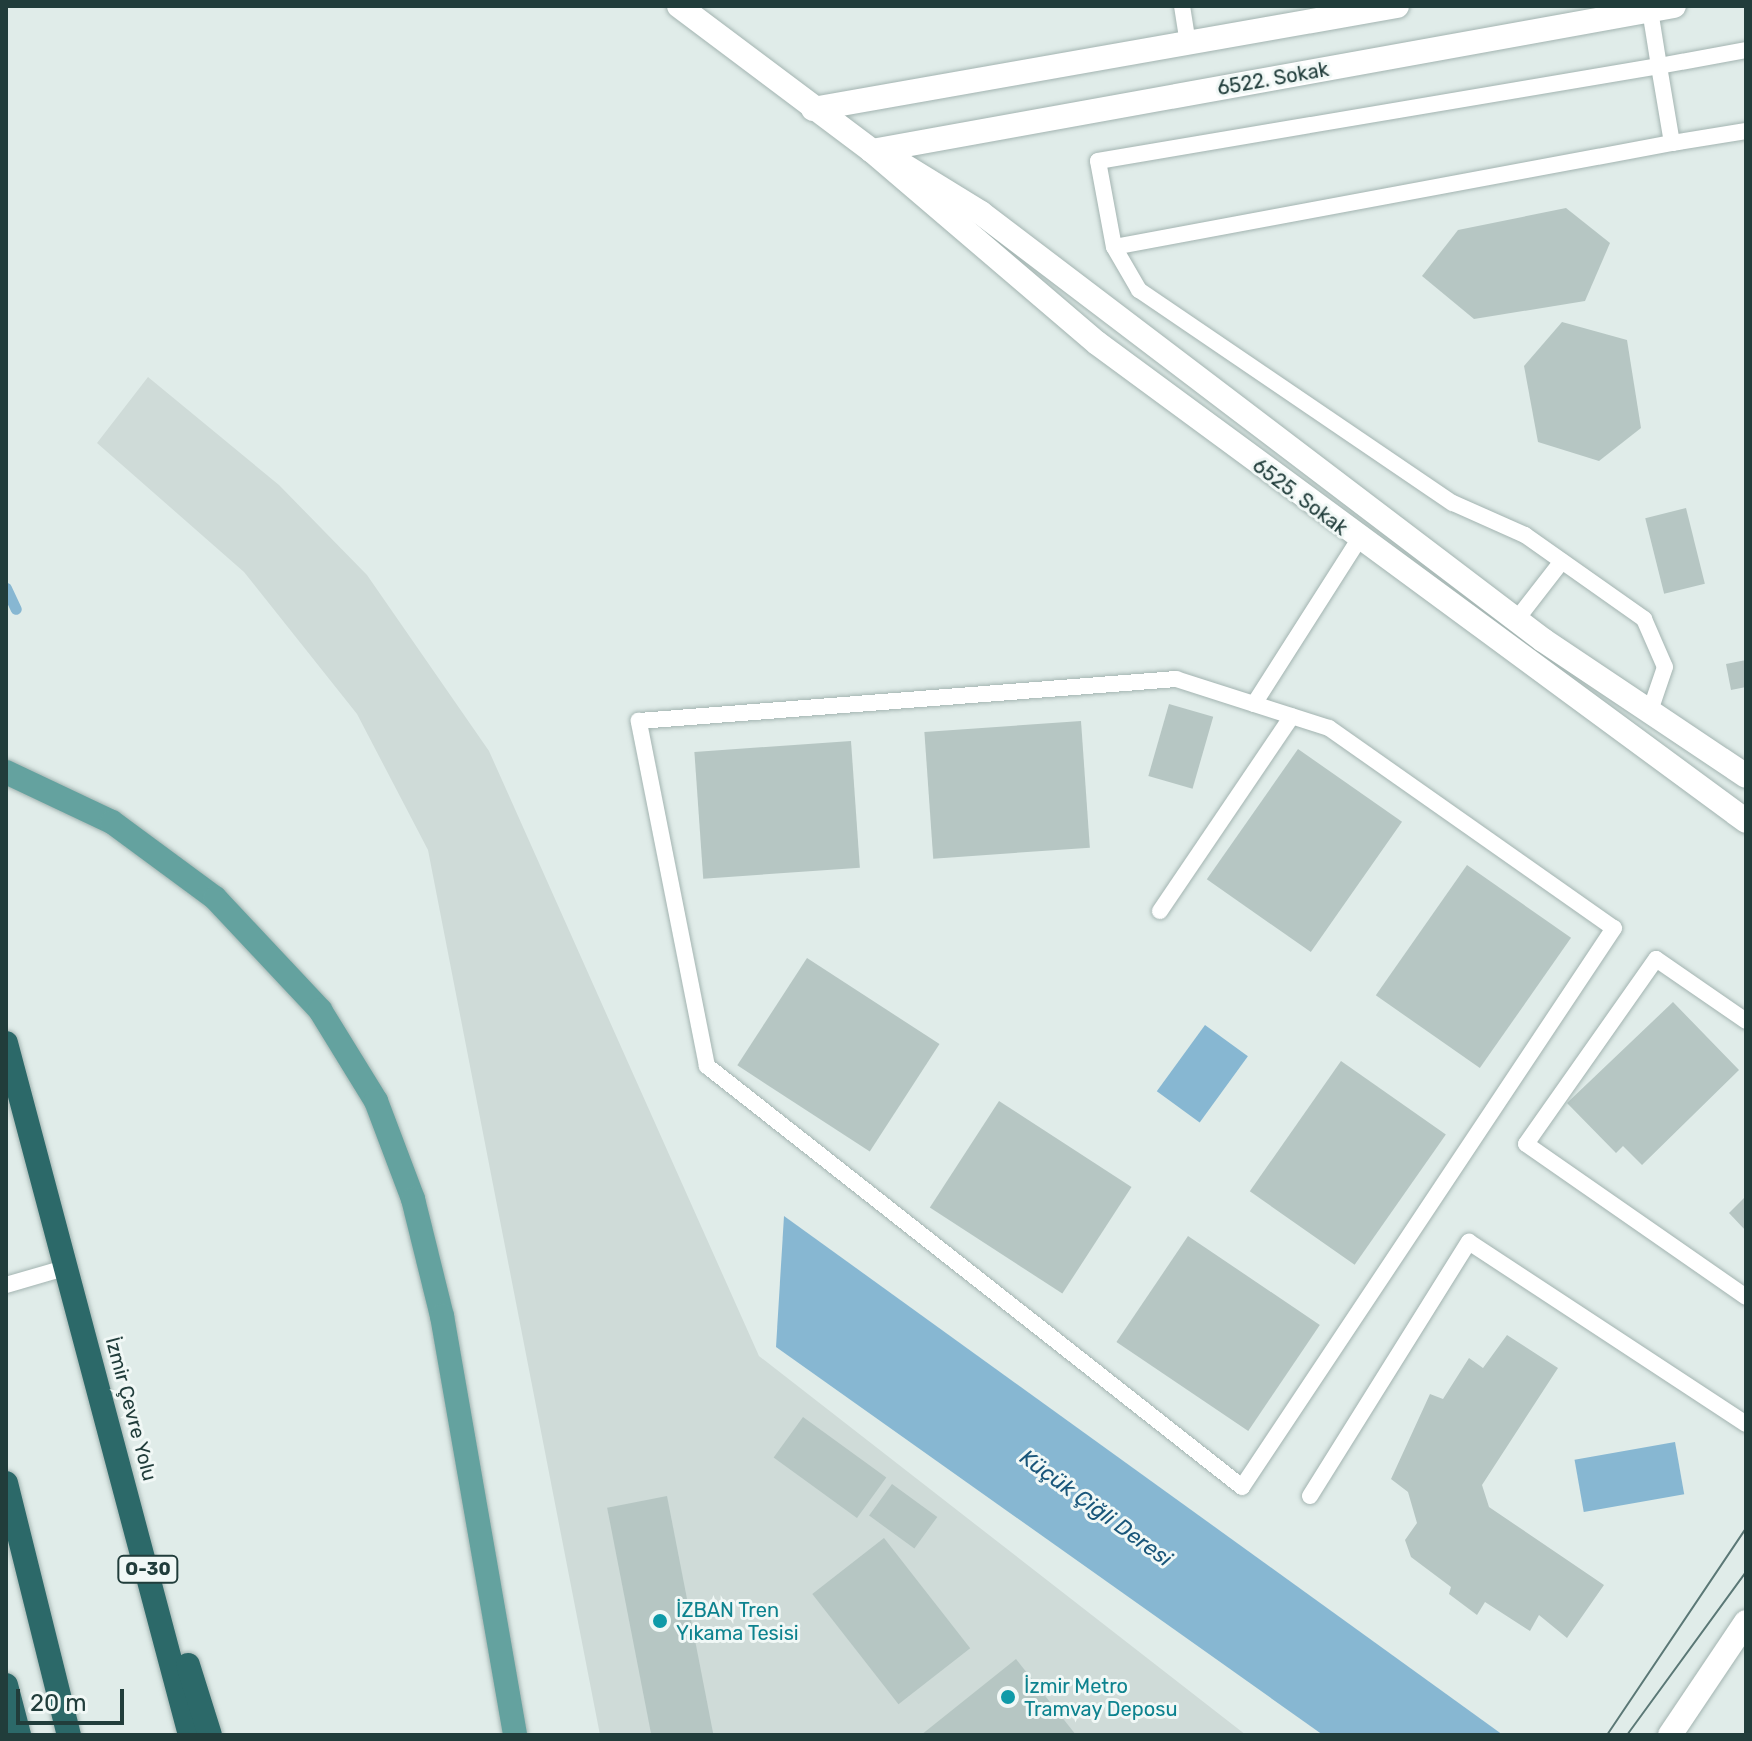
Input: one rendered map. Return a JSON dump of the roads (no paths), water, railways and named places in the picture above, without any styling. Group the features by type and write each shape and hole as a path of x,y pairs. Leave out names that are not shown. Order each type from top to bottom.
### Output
{"highway":[{"name":"İzmir Çevre Yolu","path":"6,1043 25,1097 190,1735"},
{"path":"106,1404 210,1735"},
{"path":"6,1483 69,1735"},
{"path":"6,1685 19,1735"}],"main road":[{"path":"6,772 112,822 215,898 320,1010 376,1101 413,1199 442,1316 515,1735"}],"street":[{"name":"6525. Sokak","path":"679,6 872,151 1097,343 1358,541 1746,821"},
{"path":"813,109 1188,43 1344,11 1397,6"},
{"name":"6522. Sokak","path":"872,151 1662,8"},
{"name":"6525. Sokak","path":"872,151 912,164 1517,619 1650,711 1741,766"},
{"path":"1670,1735 1746,1622"}],"lane":[{"path":"1182,6 1188,43"},
{"path":"1662,8 1659,66 1672,143"},
{"path":"1650,711 1665,683 1655,634 1525,535 1453,503 1139,290 1114,247 1098,161 1746,50"},
{"path":"1114,247 1746,131"},
{"path":"1254,704 1358,541"},
{"path":"1517,619 1562,561"},
{"path":"1176,679 1292,716 1329,728 1614,928 1242,1487 707,1066 639,721 1176,679"},
{"path":"1160,911 1292,716"},
{"path":"1746,1021 1656,959 1526,1144 1746,1297"},
{"path":"1310,1496 1469,1242 1746,1424"},
{"path":"6,1285 68,1267"}],"water":[{"path":"1205,1025 1248,1056 1200,1122 1157,1091"},
{"name":"Küçük Çiğli Deresi","path":"784,1216 1503,1735 1323,1735 776,1347"},
{"path":"1675,1442 1684,1494 1584,1512 1575,1460"}],"waterway":[{"path":"6,588 16,609"}],"tram line":[{"path":"1607,1735 1746,1528"},
{"path":"1627,1735 1746,1572"}],"place":[{"name":"İZBAN Tren Yıkama Tesisi","path":"660,1621"},
{"name":"İzmir Metro Tramvay Deposu","path":"1008,1697"}]}
